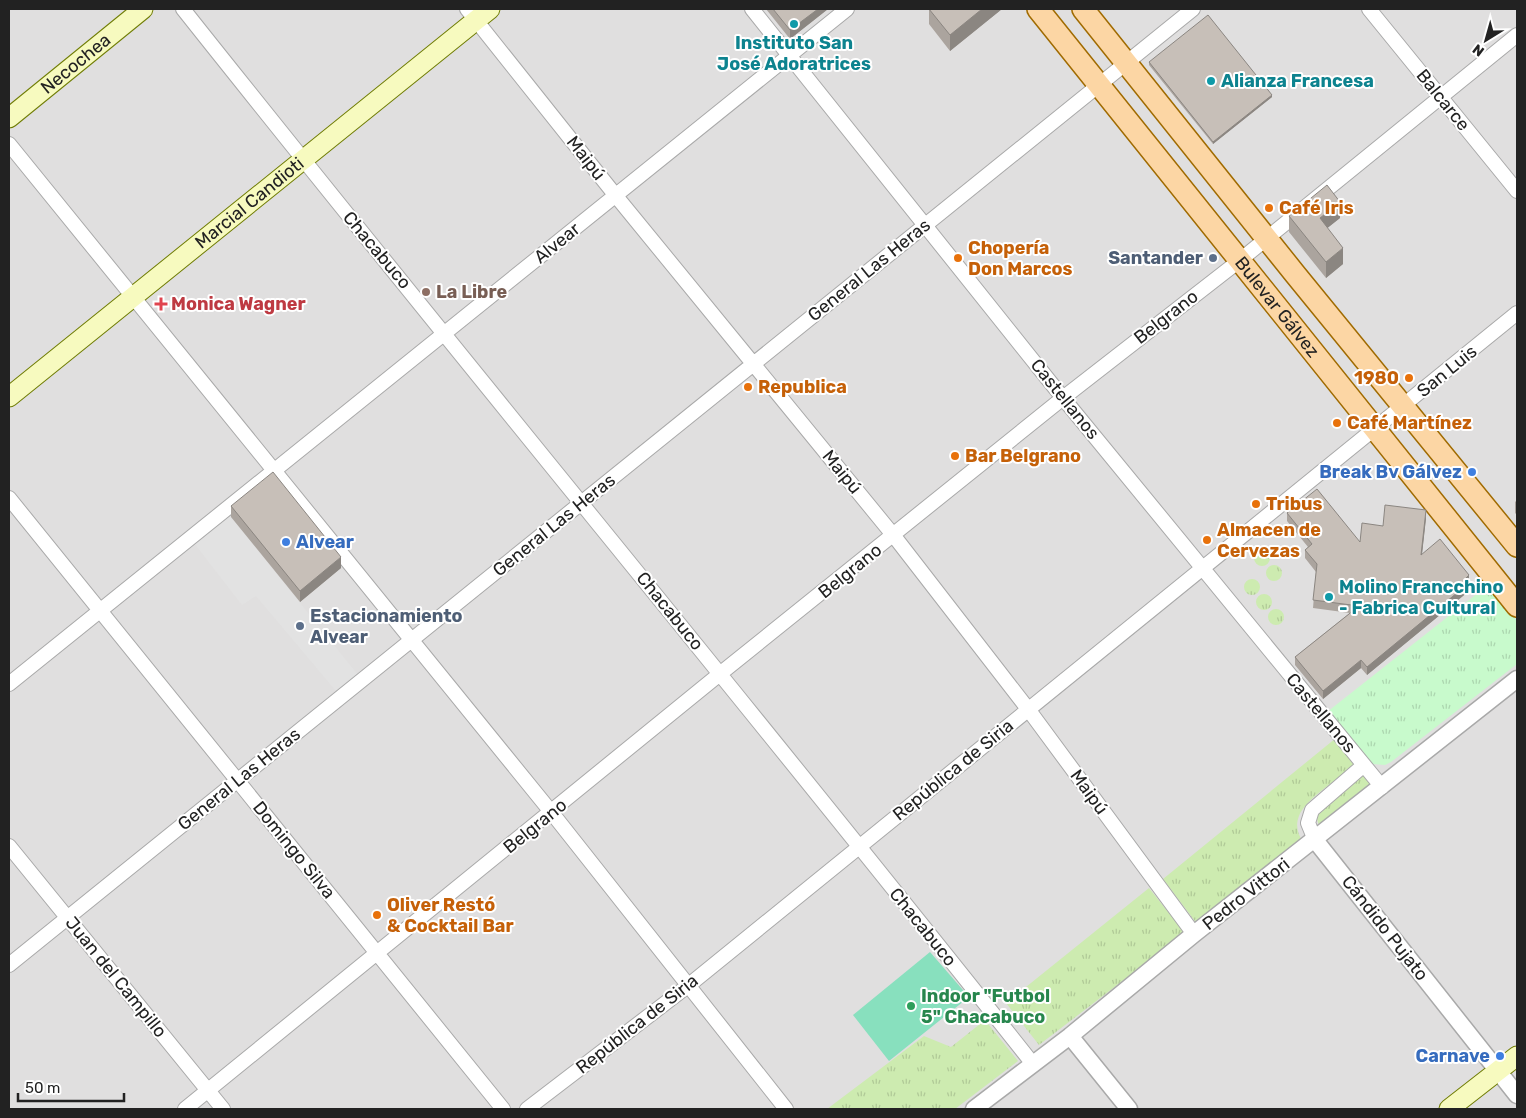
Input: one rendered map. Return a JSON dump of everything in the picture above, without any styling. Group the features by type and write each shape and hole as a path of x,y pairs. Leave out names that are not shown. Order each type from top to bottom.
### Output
{"main road":[{"name":"Necochea","path":"9,118 142,9"},
{"name":"Bulevar Gálvez","path":"1038,9 1517,606"},
{"name":"Bulevar Gálvez","path":"1083,9 1517,546"},
{"name":"Marcial Candioti","path":"9,397 303,160 478,12"},
{"path":"1449,1109 1517,1056"}],"street":[{"name":"Chacabuco","path":"183,9 303,160 445,332 721,674 1033,1064"},
{"name":"Castellanos","path":"752,9 1063,398 1382,787"},
{"name":"Alvear","path":"9,684 847,9"},
{"name":"General Las Heras","path":"9,965 1194,9"},
{"name":"Balcarce","path":"1369,9 1517,191"},
{"name":"Maipú","path":"478,12 616,196 894,536 1028,709 1194,934"},
{"name":"Belgrano","path":"185,1109 1063,398 1239,261 1517,34"},
{"path":"9,144 552,813 786,1109"},
{"name":"San Luis","path":"1376,428 1517,313"},
{"name":"República de Siria","path":"527,1109 689,985 1376,428"},
{"name":"Domingo Silva","path":"9,498 98,611 238,780 503,1109"},
{"name":"Pedro Vittori","path":"974,1109 1070,1036 1194,934 1517,680"},
{"name":"Cándido Pujato","path":"1364,765 1312,810 1308,823 1315,840 1517,1095"},
{"name":"Juan del Campillo","path":"9,846 222,1109"},
{"path":"1070,1036 1130,1109"}],"shaded area":[{"path":"9,9 1517,9 1517,1109 9,1109"},
{"name":"Estacionamiento Alvear","path":"230,516 362,680 341,697 256,596 242,605 194,543"}],"green space":[{"path":"1259,550 1265,550 1270,555 1268,564 1259,566 1254,561 1254,555"},
{"path":"1271,565 1277,565 1282,570 1280,579 1271,581 1266,576 1266,570"},
{"path":"1249,579 1255,579 1260,584 1258,593 1249,595 1244,590 1244,584"},
{"path":"1488,585 1517,621 1517,664 1391,762 1385,765 1372,764 1327,712"},
{"path":"1261,594 1267,594 1272,599 1270,608 1261,610 1256,605 1256,599"},
{"path":"1273,609 1279,609 1284,614 1282,623 1273,625 1268,620 1268,614"},
{"path":"1336,738 1357,764 1316,795 1303,809 1299,816 1297,827 1303,842 1197,924 1163,879"},
{"path":"1363,771 1375,786 1320,830 1317,819 1319,812"},
{"path":"1149,888 1185,933 1039,1045 1006,1003"},
{"name":"Indoor \"Futbol 5\" Chacabuco","path":"930,952 969,997 889,1061 853,1015"},
{"path":"985,1020 1018,1061 955,1109 827,1109 924,1036 951,1047"}],"building":[{"path":"773,9 818,9 790,30"},
{"path":"929,9 982,9 950,35"},
{"name":"Alianza Francesa","path":"1208,15 1272,95 1213,142 1149,62"},
{"path":"1327,185 1340,202 1320,218 1343,248 1326,262 1289,216"},
{"name":"Alvear","path":"273,472 341,557 300,591 231,506"},
{"path":"1317,489 1360,542 1362,523 1383,526 1385,505 1426,510 1421,555 1440,539 1469,575 1466,578 1469,583 1367,667 1361,660 1323,691 1295,657 1359,606 1313,600 1317,564 1305,550 1312,544 1287,513"}],"place":[{"name":"Instituto San José Adoratrices","path":"794,24"},
{"name":"Alianza Francesa","path":"1211,81"},
{"name":"Café Iris","path":"1269,208"},
{"name":"Chopería Don Marcos","path":"958,258"},
{"name":"Santander","path":"1213,258"},
{"name":"La Libre","path":"426,292"},
{"name":"Monica Wagner","path":"161,304"},
{"name":"1980","path":"1409,378"},
{"name":"Republica","path":"748,387"},
{"name":"Café Martínez","path":"1337,423"},
{"name":"Bar Belgrano","path":"955,456"},
{"name":"Break Bv Gálvez","path":"1472,472"},
{"name":"Tribus","path":"1256,504"},
{"name":"Almacen de Cervezas","path":"1207,540"},
{"name":"Alvear","path":"286,542"},
{"name":"Molino Francchino - Fabrica Cultural","path":"1329,597"},
{"name":"Estacionamiento Alvear","path":"300,626"},
{"name":"Oliver Restó & Cocktail Bar","path":"377,915"},
{"name":"Indoor \"Futbol 5\" Chacabuco","path":"911,1006"},
{"name":"Carnave","path":"1500,1056"}]}
